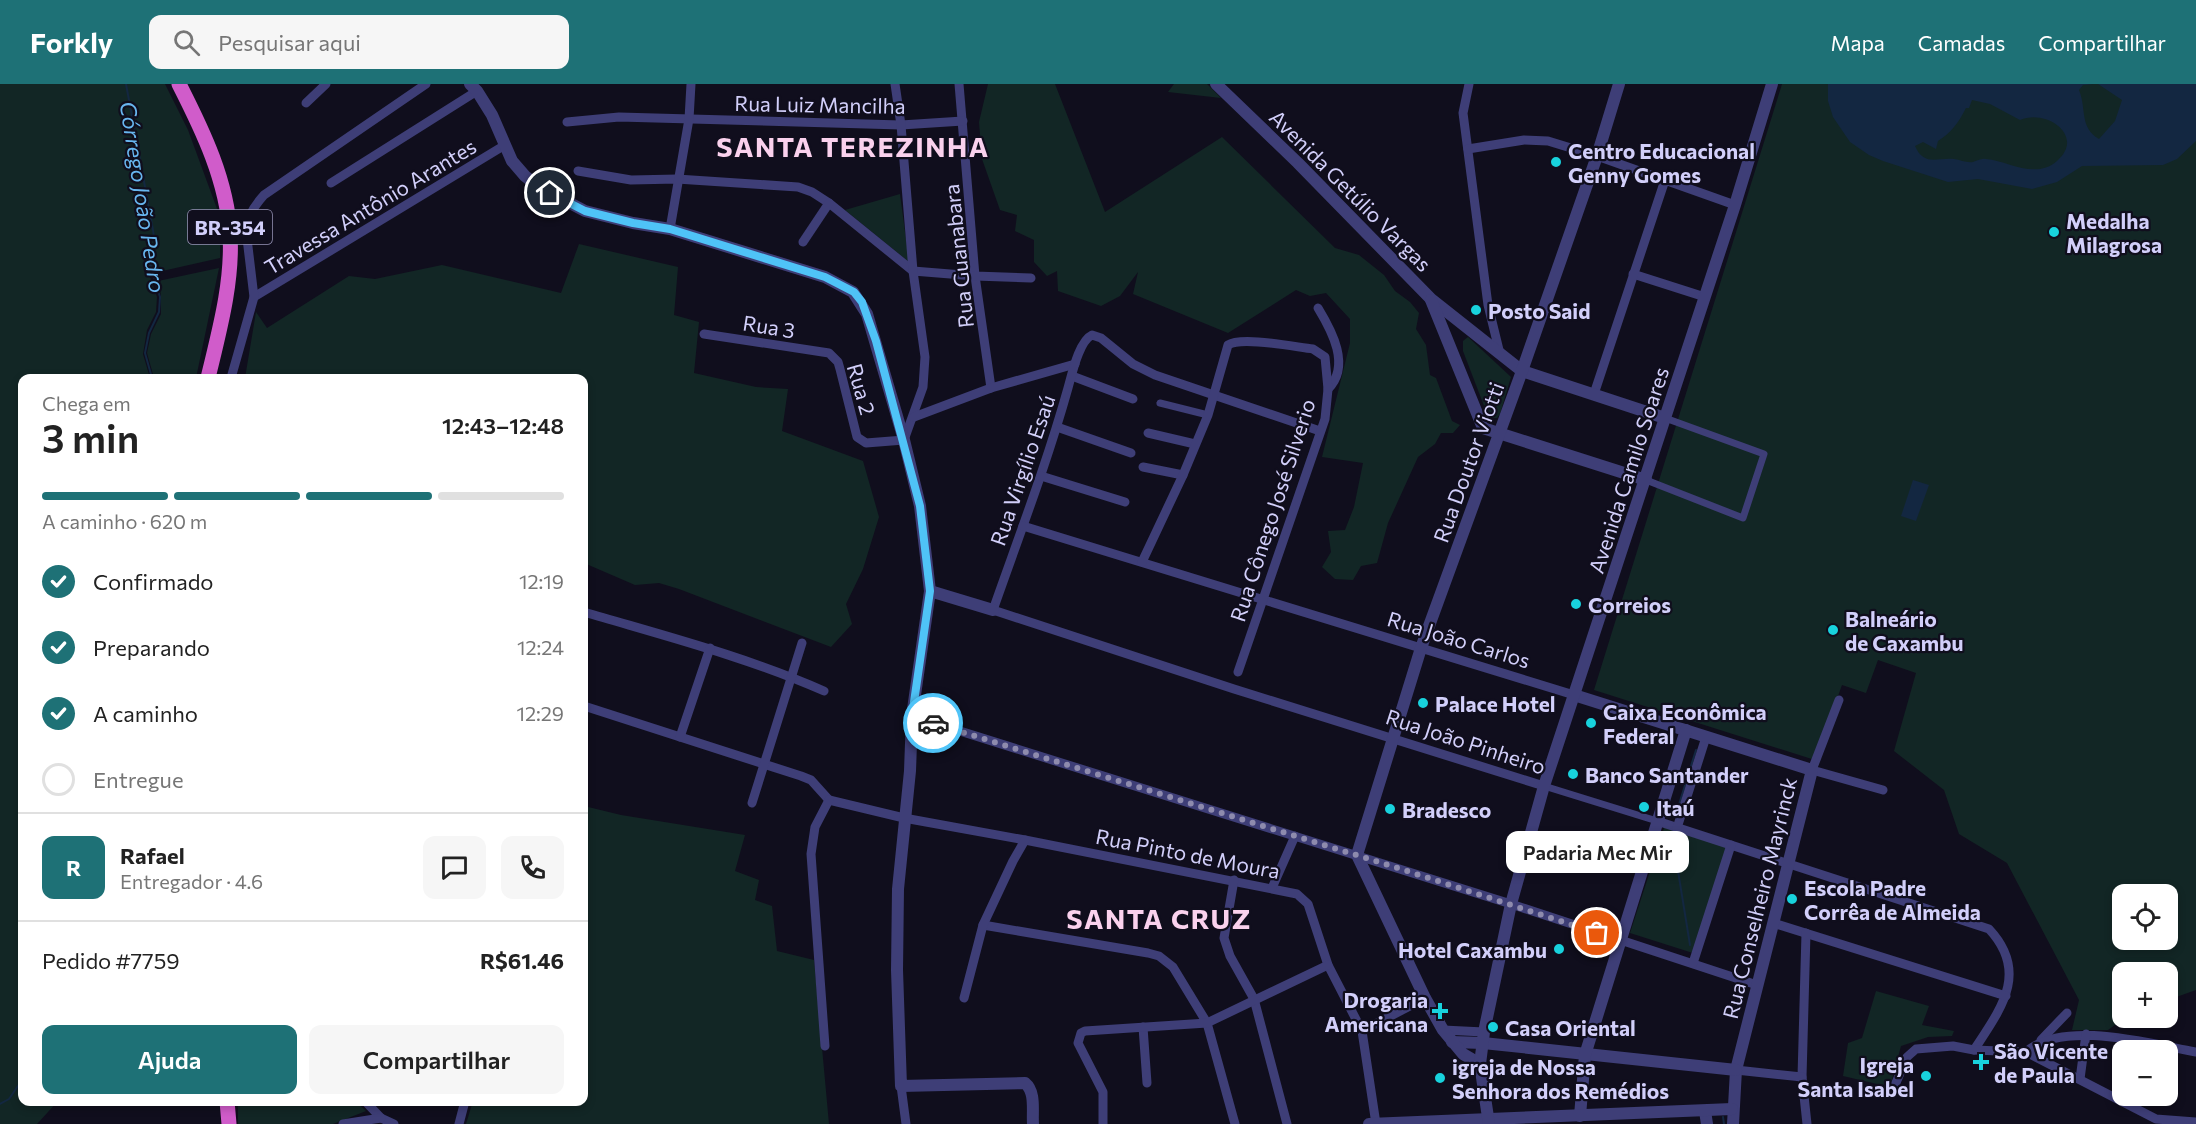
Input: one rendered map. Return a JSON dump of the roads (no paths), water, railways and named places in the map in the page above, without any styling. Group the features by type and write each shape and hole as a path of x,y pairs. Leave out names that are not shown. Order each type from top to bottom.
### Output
{"highway":[{"name":"BR-354","path":"179,84 216,165 227,204 231,256 226,296 209,374"},
{"path":"227,1106 229,1124"}],"street":[{"path":"306,103 326,84"},
{"path":"232,374 254,297 246,230 247,222 256,204 264,195 426,84"},
{"path":"670,229 677,180 690,119 691,84"},
{"path":"895,84 913,271 925,357 923,387 904,440"},
{"name":"Rua Guanabara","path":"959,84 975,276 992,388"},
{"name":"Avenida Getúlio Vargas","path":"1216,84 1298,163 1431,299"},
{"path":"1469,84 1463,113 1488,304 1500,355"},
{"name":"Rua Doutor Viotti","path":"1357,855 1421,648 1522,371 1597,156 1619,84"},
{"name":"Avenida Camilo Soares","path":"1489,1121 1480,1064 1483,1038 1511,903 1544,786 1646,480 1772,84"},
{"path":"331,183 473,87 492,115 512,161 525,176 561,200 585,211 670,229 825,277 854,292 862,302 904,440 920,506 930,591 912,716 910,771 898,889 901,1086 906,1124"},
{"name":"Rua Luiz Mancilha","path":"567,122 599,117 900,124 963,121"},
{"path":"1468,149 1538,140 1597,156 1735,205"},
{"name":"Travessa Antônio Arantes","path":"254,297 505,145"},
{"path":"578,171 631,180 786,185 812,192 829,203 913,271 1031,278"},
{"path":"1594,394 1665,180"},
{"path":"803,242 829,203"},
{"path":"1633,274 1705,297"},
{"path":"1431,299 1522,371 1665,418 1764,454 1743,518 1646,480 1483,428"},
{"path":"1431,299 1494,450"},
{"path":"1318,308 1331,329 1337,351 1337,376 1328,389"},
{"path":"1448,341 1456,331 1467,327"},
{"name":"Rua 3","path":"704,334 829,353"},
{"name":"Rua Virgílio Esaú","path":"993,610 1041,476 1075,364 1088,336 1096,335 1133,364 1169,380 1214,395"},
{"name":"Rua Cônego José Silverio","path":"1214,395 1225,350 1230,343 1248,342 1313,349 1325,357 1328,407 1238,672"},
{"name":"Rua 2","path":"829,353 834,356 840,369 857,437 866,443 874,444 904,440"},
{"path":"914,417 992,388 1075,364"},
{"path":"1071,376 1133,399"},
{"path":"1142,562 1183,475 1214,395 1320,431"},
{"path":"1160,403 1208,415"},
{"path":"1057,427 1131,453"},
{"path":"1148,433 1195,444"},
{"path":"1143,467 1183,475"},
{"path":"1041,476 1125,502"},
{"name":"Rua João Carlos","path":"1023,526 1883,790"},
{"name":"Rua João Pinheiro","path":"930,591 1657,821 1989,929 2001,944 2007,960 2009,981 2006,996"},
{"path":"588,613 710,648 792,677 824,691"},
{"path":"752,803 802,643"},
{"path":"680,737 710,648"},
{"name":"Rua Conselheiro Mayrinck","path":"1733,1124 1732,1109 1736,1070 1787,863 1812,770 1839,700"},
{"path":"588,707 811,780 829,800 815,827 811,854 825,1046"},
{"path":"912,716 1511,903 1757,985"},
{"path":"1581,1120 1585,1055 1686,730"},
{"path":"1677,828 1707,737"},
{"name":"Rua Pinto de Moura","path":"829,800 904,818 1297,894 1308,904 1328,965 1362,1031 1376,1124"},
{"path":"1272,888 1295,836"},
{"path":"964,998 984,925 1025,840"},
{"path":"1693,963 1731,845"},
{"path":"1357,855 1425,998 1443,1030 1463,1054 1480,1064"},
{"path":"1234,880 1224,938 1230,956 1254,999 1287,1124"},
{"path":"1773,923 2006,996 2002,1007 1974,1050"},
{"path":"984,925 1160,956 1173,967 1207,1023 1235,1124"},
{"path":"1806,933 1802,1077 1807,1124"},
{"path":"1103,1124 1102,1092 1078,1043 1081,1034 1090,1029 1207,1023 1328,965"},
{"path":"1362,1031 1425,998"},
{"path":"2026,1052 2067,1014"},
{"path":"1143,1026 1147,1083"},
{"path":"1443,1030 1585,1055 1802,1077"},
{"path":"2037,1044 2051,1039 2086,1034 2196,1052"},
{"path":"2080,1079 2086,1034"},
{"path":"1452,1042 1483,1038"},
{"path":"1892,1092 1906,1057 1913,1051 1925,1047 1953,1046 1974,1050 2026,1052 2156,1119 2196,1122"},
{"path":"901,1086 1020,1082 1029,1085 1032,1093 1033,1124"},
{"path":"370,1106 381,1118 394,1124"},
{"path":"459,1124 464,1106"},
{"path":"1369,1124 1581,1120 1732,1109 1742,1124"},
{"path":"1706,1111 1707,1124"},
{"path":"343,1124 381,1118"}],"water":[{"path":"1828,84 2093,84 2083,85 2079,90 2086,123 2099,139 2115,121 2122,100 2098,84 2196,84 2196,141 2177,159 2163,165 2082,166 2057,182 2032,189 1978,179 1948,182 1869,155 1850,142 1833,117 1828,101","holes":["1972,100 1990,104 2020,120 2030,117 2051,121 2065,134 2067,142 2065,152 2057,161 2040,169 2022,168 1984,159 1970,162 1954,159 1932,160 1919,153 1915,146 1923,142 1936,149 1938,141 1954,127 1966,108 1969,108"]},
{"path":"1913,480 1929,485 1916,521 1901,516"}],"waterway":[{"name":"Córrego João Pedro","path":"126,84 153,230 155,246 148,257 160,297 159,312 149,333 145,353 151,374"},
{"path":"1676,814 1696,750"},
{"path":"1672,834 1690,945"},
{"name":"Córrego João Pedro","path":"0,1104 9,1099 18,1086"},
{"path":"1723,1117 1724,1124"}],"place":[{"name":"Centro Educacional Genny Gomes","path":"1556,162"},
{"name":"Medalha Milagrosa","path":"2054,232"},
{"name":"Posto Said","path":"1476,310"},
{"name":"Correios","path":"1576,604"},
{"name":"Balneário de Caxambu","path":"1833,630"},
{"name":"Palace Hotel","path":"1423,703"},
{"name":"Caixa Econômica Federal","path":"1591,723"},
{"name":"Banco Santander","path":"1573,774"},
{"name":"Itaú","path":"1644,807"},
{"name":"Bradesco","path":"1390,809"},
{"name":"Escola Padre Corrêa de Almeida","path":"1792,899"},
{"name":"Padaria Mec Mir","path":"1597,933"},
{"name":"Hotel Caxambu","path":"1559,949"},
{"name":"Drogaria Americana","path":"1440,1011"},
{"name":"Casa Oriental","path":"1493,1027"},
{"name":"São Vicente de Paula","path":"1981,1062"},
{"name":"Igreja Santa Isabel","path":"1926,1076"},
{"name":"igreja de Nossa Senhora dos Remédios","path":"1440,1078"}],"district":[{"name":"SANTA TEREZINHA","path":"853,146"},
{"name":"SANTA CRUZ","path":"1159,918"}]}
